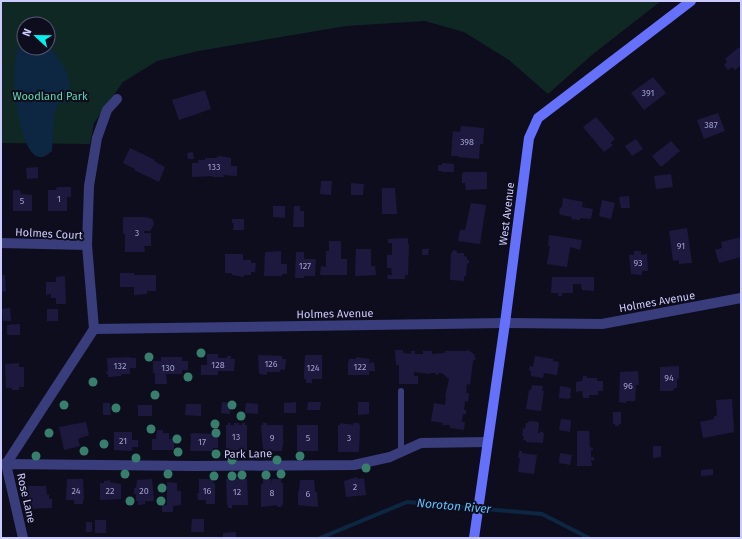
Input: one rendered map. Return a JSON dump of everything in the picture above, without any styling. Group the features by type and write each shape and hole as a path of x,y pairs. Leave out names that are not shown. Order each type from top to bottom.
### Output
{"main road":[{"name":"West Avenue","path":"474,538 505,323 528,138 538,118 691,1"}],"street":[{"path":"87,246 89,186 97,138 107,110 117,99"},
{"name":"Holmes Court","path":"1,243 87,246 94,329"},
{"name":"Holmes Avenue","path":"94,329 505,323 602,324 741,298"},
{"path":"3,464 94,329"},
{"name":"Park Lane","path":"3,464 195,466 354,465 390,457 421,443 487,442"},
{"name":"Rose Lane","path":"3,464 23,538"}],"lane":[{"path":"401,391 401,452"}],"green space":[{"name":"Woodland Park","path":"1,1 661,1 593,54 548,94 509,60 464,32 425,21 346,26 198,51 157,61 123,82 94,123 90,144 1,143"}],"water":[{"path":"16,56 56,56 64,68 69,80 69,97 58,105 54,114 52,151 43,157 39,157 31,151 25,139 16,101 15,62"}],"building":[{"path":"739,47 741,49 741,65 735,70 732,67 728,70 724,65 727,62 725,59"},
{"path":"653,77 666,93 644,110 631,93"},
{"path":"205,90 211,109 179,120 172,100"},
{"path":"718,113 725,131 704,139 697,120"},
{"path":"596,117 615,139 610,143 613,145 604,152 583,127"},
{"path":"461,126 484,128 483,144 480,144 479,159 451,156 453,131 460,132"},
{"path":"636,139 643,149 632,156 625,146"},
{"path":"671,141 680,151 661,167 652,156"},
{"path":"130,148 155,160 154,161 165,167 159,182 123,163"},
{"path":"193,152 194,159 188,159 187,153"},
{"path":"219,156 231,158 231,166 237,166 237,176 223,175 224,177 192,177 192,163 198,163 198,160 205,160 205,158 216,158"},
{"path":"442,163 454,164 454,172 438,171 438,165 442,165"},
{"path":"38,167 38,178 27,179 26,168"},
{"path":"487,172 487,189 466,190 465,183 462,183 462,173"},
{"path":"671,174 673,187 656,189 654,176"},
{"path":"321,181 332,181 331,195 320,194"},
{"path":"351,183 364,184 363,195 351,195"},
{"path":"71,187 71,197 67,197 67,211 48,211 48,190 56,190 56,188"},
{"path":"382,188 395,188 397,214 382,214"},
{"path":"13,190 20,190 21,194 32,195 32,211 13,211"},
{"path":"629,196 630,208 621,208 619,197"},
{"path":"563,198 583,202 582,207 593,209 591,219 571,219 572,217 561,215 559,212 560,208 562,207"},
{"path":"602,200 615,203 611,219 599,216"},
{"path":"471,203 486,205 480,244 458,241 460,230 465,230"},
{"path":"273,206 285,206 285,218 273,217"},
{"path":"294,206 300,206 300,211 304,211 304,227 293,227"},
{"path":"123,217 144,217 153,220 154,224 150,231 144,231 144,233 151,233 151,246 144,246 145,252 125,252"},
{"path":"232,219 244,219 244,230 233,230 234,223 232,223"},
{"path":"687,228 692,263 679,264 679,260 673,261 669,231"},
{"path":"549,235 582,240 580,250 570,247 567,267 547,264 550,246 548,246"},
{"path":"741,237 741,257 719,263 715,250 722,248 721,242"},
{"path":"408,238 408,275 405,275 405,279 388,279 387,275 392,275 391,268 387,268 387,255 392,255 392,243 388,243 388,239"},
{"path":"329,241 341,241 341,259 347,259 347,275 320,275 321,266 326,267 326,251 329,251"},
{"path":"356,249 371,249 371,266 375,266 376,275 355,276"},
{"path":"422,249 429,249 428,255 422,255"},
{"path":"453,250 457,251 457,253 464,253 464,256 467,257 467,260 469,260 469,264 467,263 464,281 450,280 451,253"},
{"path":"281,251 281,264 287,264 287,274 282,274 282,276 264,276 265,252"},
{"path":"634,251 641,251 641,255 647,254 648,271 642,271 642,275 631,274 629,255 634,255"},
{"path":"296,252 304,252 304,259 316,259 315,276 295,278"},
{"path":"225,254 243,254 243,260 251,260 251,263 256,263 255,272 251,272 251,275 244,275 244,277 232,275 232,273 225,273"},
{"path":"120,273 134,273 134,275 156,275 156,291 147,291 147,294 134,295 134,287 120,287"},
{"path":"1,275 5,275 6,291 1,292"},
{"path":"65,276 66,304 56,304 56,298 51,298 51,294 46,295 46,282 56,282 56,277"},
{"path":"552,277 594,277 594,291 582,290 581,284 573,284 573,293 562,293 562,296 558,296 558,293 551,293"},
{"path":"10,308 11,321 3,321 2,309"},
{"path":"47,309 58,309 58,321 47,321"},
{"path":"20,324 20,335 7,335 7,325"},
{"path":"395,350 403,350 403,353 411,354 411,351 415,351 415,354 423,354 423,351 432,351 432,354 445,353 445,351 468,350 475,355 474,356 476,359 473,361 470,385 467,384 466,393 469,393 468,402 465,401 464,410 466,410 466,414 463,414 462,422 465,422 464,430 450,428 450,425 442,425 443,423 431,421 434,403 445,405 445,397 449,379 442,373 436,375 436,373 430,374 414,372 414,376 418,376 418,384 399,384 399,365 396,365"},
{"path":"207,354 218,354 218,358 227,358 227,356 231,356 231,359 235,359 234,371 218,371 218,375 201,375 201,365 207,365"},
{"path":"258,355 282,356 282,359 286,359 285,370 281,369 280,372 267,372 267,375 259,374"},
{"path":"305,355 322,355 322,379 312,379 312,383 306,383 306,379 304,379"},
{"path":"535,356 553,359 553,361 559,362 557,375 544,373 543,378 531,376 531,371 529,371 530,366 533,367"},
{"path":"161,357 182,357 182,361 188,361 188,370 182,370 182,374 166,374 167,384 155,384 153,361 161,361"},
{"path":"356,357 370,359 369,363 374,362 375,371 369,371 369,375 348,375 348,361 349,359 356,359"},
{"path":"107,358 136,358 136,368 130,368 130,374 121,374 121,376 108,377 108,374 106,374 108,371"},
{"path":"19,363 19,367 24,367 24,387 19,387 19,390 6,388 5,364"},
{"path":"679,366 677,388 674,388 672,391 660,391 660,367"},
{"path":"638,371 639,385 636,385 635,401 626,401 626,403 619,402 620,372"},
{"path":"583,376 587,376 587,378 597,378 597,381 603,381 603,391 598,391 598,395 589,395 589,398 583,398 582,391 576,392 576,382 582,381"},
{"path":"532,385 543,386 542,391 544,391 541,411 526,409 529,390 531,390"},
{"path":"560,386 571,388 571,398 559,398"},
{"path":"732,399 734,432 703,438 700,422 714,419 714,416 717,416 716,400"},
{"path":"222,402 231,403 230,414 221,413"},
{"path":"296,402 296,413 284,413 284,403"},
{"path":"308,402 321,402 320,410 307,410"},
{"path":"358,402 369,402 369,414 358,415"},
{"path":"103,403 110,403 111,415 103,415"},
{"path":"246,403 258,404 258,414 245,413"},
{"path":"186,404 201,404 201,416 185,415"},
{"path":"138,405 152,405 152,416 138,416"},
{"path":"613,412 621,412 621,424 619,424 619,426 615,426 615,424 613,424"},
{"path":"561,419 571,420 570,432 559,430"},
{"path":"529,421 539,422 538,433 540,433 540,431 544,433 543,443 526,442 526,440 523,440 523,428 525,429 526,423"},
{"path":"86,422 89,435 78,439 80,446 64,450 59,427"},
{"path":"228,423 231,423 230,425 239,423 239,425 242,425 242,423 245,423 245,425 247,425 247,451 226,452 226,425 228,425"},
{"path":"263,423 267,423 267,425 283,425 282,451 263,451 261,425 263,425"},
{"path":"340,423 353,425 353,423 358,423 360,425 359,452 338,452 338,425 340,425"},
{"path":"297,425 318,425 318,451 297,451"},
{"path":"157,430 163,430 163,433 169,433 169,439 174,439 174,450 152,450 152,439 156,439"},
{"path":"577,431 589,431 590,447 593,448 593,450 591,450 591,457 594,457 594,461 591,460 592,466 577,466"},
{"path":"114,432 132,432 132,440 138,440 138,447 132,447 132,450 130,451 114,450"},
{"path":"191,433 213,434 212,437 218,437 218,448 213,448 213,451 190,451"},
{"path":"653,446 661,446 661,457 653,458"},
{"path":"519,451 522,451 522,453 537,455 534,474 518,472 520,458 518,458"},
{"path":"560,453 572,455 570,465 559,463"},
{"path":"713,469 713,475 701,476 701,470"},
{"path":"357,477 357,479 364,478 366,495 346,497 344,481"},
{"path":"67,479 83,479 83,504 74,504 74,500 66,500"},
{"path":"152,479 154,501 145,501 145,504 138,505 138,501 136,501 136,494 134,494 134,488 136,488 137,480"},
{"path":"199,479 213,479 213,483 215,483 215,504 206,504 206,500 198,500 197,493 199,493"},
{"path":"226,479 247,479 248,505 232,505 232,508 228,508"},
{"path":"263,479 271,479 272,483 272,479 281,479 281,483 283,483 282,507 277,507 277,505 261,507 261,484 263,484"},
{"path":"110,480 110,482 121,484 121,499 100,500 100,483"},
{"path":"300,480 314,480 315,492 317,492 318,507 298,505"},
{"path":"167,482 177,483 177,491 181,491 181,505 173,506 173,512 162,512 162,505 167,505"},
{"path":"28,486 46,486 47,495 49,495 49,499 52,499 52,508 23,509 23,496 28,496"},
{"path":"192,519 204,519 204,532 191,532"},
{"path":"95,520 106,520 106,533 95,533"},
{"path":"86,522 92,522 92,532 86,532"},
{"path":"236,532 236,538 223,538 223,533"}],"waterway":[{"name":"Noroton River","path":"320,538 407,502 542,514 589,538"}]}
